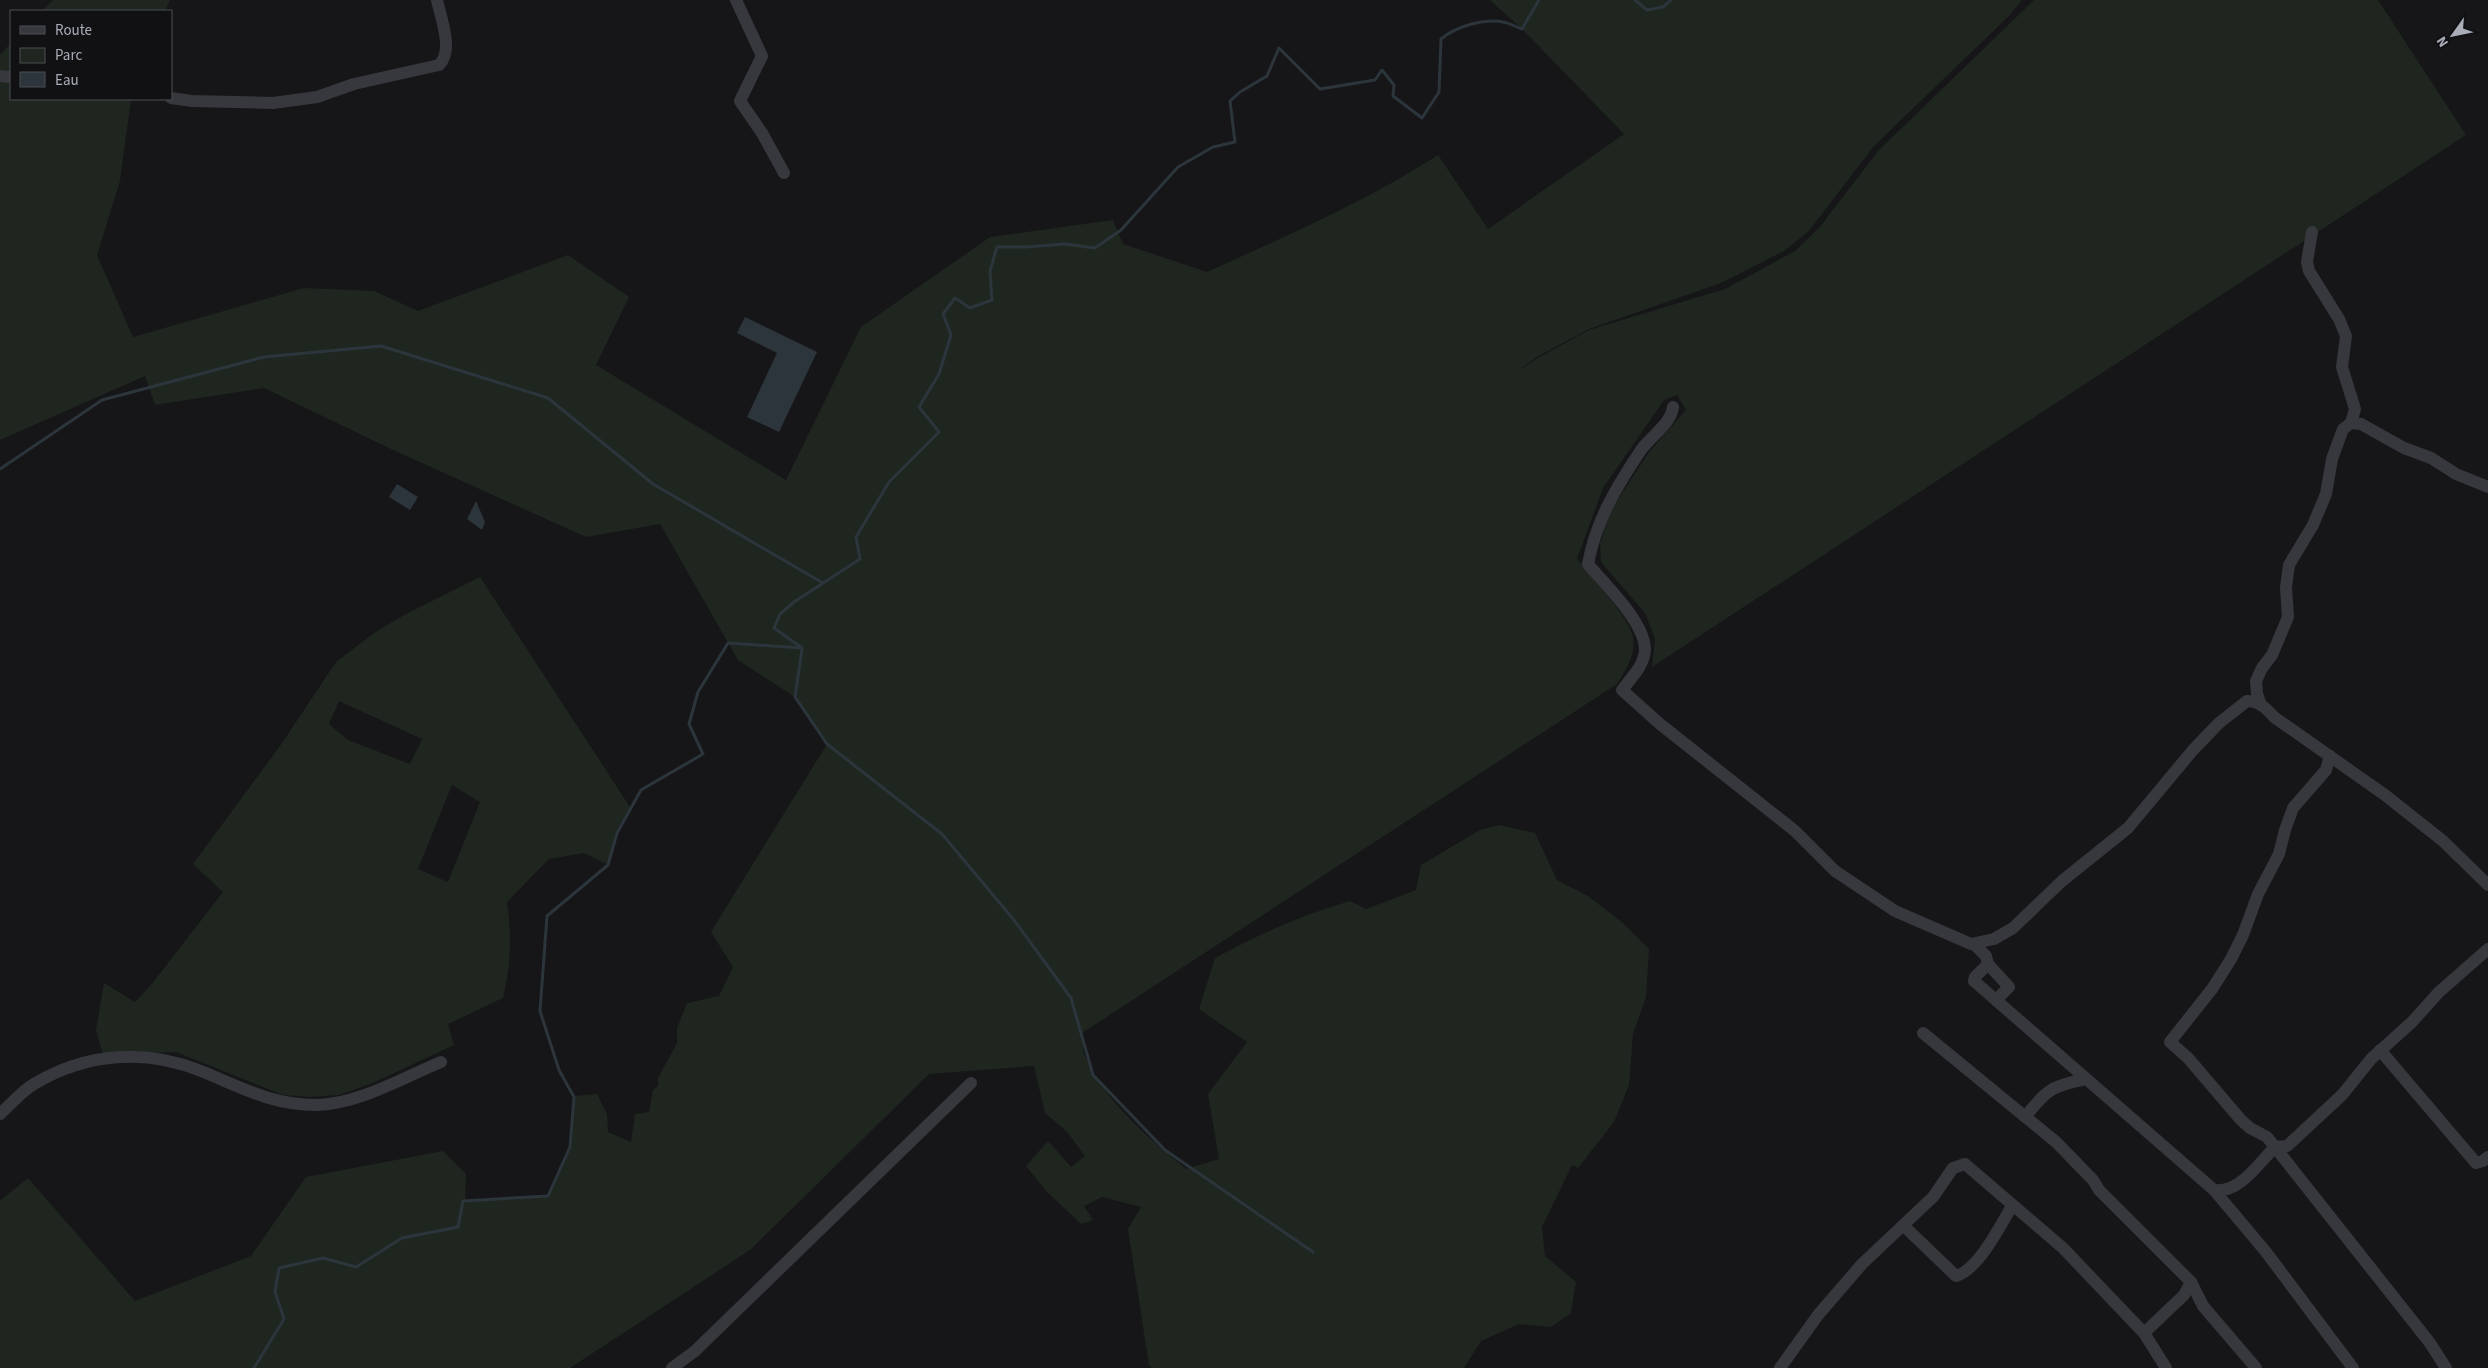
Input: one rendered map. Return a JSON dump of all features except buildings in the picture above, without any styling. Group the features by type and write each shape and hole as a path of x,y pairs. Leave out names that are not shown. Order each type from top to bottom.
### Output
{"street":[{"path":"172,98 230,103 273,103 317,97 354,84 439,65 445,60 447,49 438,0"},
{"path":"736,0 762,56 740,101 762,133 784,173"},
{"path":"2261,705 2257,694 2256,681 2262,668 2272,655 2288,617 2286,587 2289,565 2313,525 2326,494 2338,441 2343,429 2351,423 2355,409 2342,368 2346,336 2309,271 2307,262 2312,232"},
{"path":"1673,407 1672,415 1643,447 1608,501 1592,541 1588,564 1634,619 1641,633 1645,650 1639,670 1622,690 1660,724 1795,831 1835,871 1895,911 1974,944 1986,956 1988,964 2009,987 1996,1000"},
{"path":"2351,423 2361,424 2404,448 2431,458 2456,474 2488,487"},
{"path":"1974,944 1994,939 2013,928 2062,881 2128,828 2193,750 2219,723 2247,701 2261,705 2356,776 2385,795 2443,841 2488,885"},
{"path":"2330,756 2326,770 2293,808 2284,830 2279,854 2258,894 2243,935 2231,959 2212,989 2170,1042 2188,1058 2241,1120 2250,1128 2281,1147 2285,1159 2430,1343 2446,1368"},
{"path":"2214,1190 2225,1192 2236,1187 2350,1087 2380,1050 2412,1022 2453,978 2488,949"},
{"path":"1988,964 1975,977 1974,981 2214,1190 2266,1252 2353,1368"},
{"path":"1923,1033 2056,1142 2093,1180 2099,1190 2191,1282 2203,1306 2256,1368"},
{"path":"2380,1050 2476,1163 2488,1157"},
{"path":"0,1114 33,1084 76,1064 101,1058 152,1056 177,1062 268,1100 317,1105 342,1101 373,1091 441,1062"},
{"path":"2025,1117 2037,1102 2057,1085 2086,1079"},
{"path":"672,1368 695,1352 971,1083"},
{"path":"1780,1368 1862,1264 1932,1198 1953,1168 1965,1164 2063,1248 2144,1333 2166,1368"},
{"path":"1904,1226 1956,1276 1964,1274 1991,1242 2012,1206"},
{"path":"2144,1333 2184,1295 2191,1282"}],"green space":[{"path":"53,0 170,0 165,10 43,10"},
{"path":"1490,0 2022,0 2009,16 1874,146 1808,232 1784,251 1721,283 1589,329 1535,358 1517,372 1536,359 1589,330 1725,289 1795,251 1819,228 1878,151 2034,0 2378,0 2466,135 1652,667 1655,639 1645,613 1601,562 1600,543 1611,510 1649,452 1686,410 1677,395 1664,400 1603,488 1577,559 1623,616 1632,634 1632,654 1617,684 1082,1033 1084,1053 1093,1071 1115,1102 1143,1132 1186,1169 1219,1159 1208,1094 1247,1042 1199,1009 1215,958 1281,926 1332,906 1350,901 1366,909 1416,890 1421,865 1480,830 1499,825 1535,833 1557,880 1588,896 1623,923 1649,949 1646,997 1633,1034 1629,1085 1614,1122 1578,1168 1572,1165 1542,1227 1545,1256 1576,1282 1571,1313 1551,1327 1519,1324 1481,1341 1464,1368 1152,1368 1149,1365 1128,1229 1141,1207 1102,1197 1084,1206 1093,1220 1081,1224 1046,1191 1026,1166 1048,1141 1071,1167 1085,1156 1067,1132 1045,1113 1034,1066 929,1074 750,1250 570,1368 0,1368 0,1201 28,1178 135,1301 251,1256 306,1177 443,1151 466,1174 465,1201 548,1197 571,1148 575,1096 597,1094 607,1114 608,1132 631,1142 635,1114 649,1112 653,1090 658,1086 658,1078 677,1043 677,1028 687,1003 719,996 733,967 711,932 827,744 795,697 738,660 660,524 586,537 391,449 264,388 155,405 145,376 0,440 0,55 10,44 10,100 131,100 120,181 97,255 133,337 304,288 374,291 418,311 568,255 629,297 596,365 786,480 861,327 990,237 1113,220 1123,244 1207,272 1296,232 1354,203 1438,155 1488,229 1624,134 1522,29"},
{"path":"480,577 630,807 615,833 608,865 584,853 549,859 507,902 510,950 503,998 448,1024 454,1045 375,1082 339,1095 309,1097 283,1095 176,1052 103,1055 96,1030 104,983 135,1002 151,985 223,892 193,864 280,746 336,662 374,633 404,615","holes":["339,701 422,739 410,764 348,740 329,724","452,785 480,802 448,882 418,869"]}],"water":[{"path":"745,317 817,352 779,432 747,417 777,353 737,333"},
{"path":"397,484 418,497 410,510 389,497"},
{"path":"476,501 485,522 482,530 467,519"}],"waterway":[{"path":"254,1368 284,1319 275,1292 279,1268 323,1258 356,1267 402,1238 458,1227 463,1201 548,1196 570,1147 574,1097 559,1070 540,1011 547,916 608,865 617,833 641,790 703,754 689,724 698,692 728,643 802,648 774,628 780,614 794,602 860,559 856,537 889,482 939,432 919,407 939,374 951,335 943,314 955,298 970,308 992,300 990,271 997,247 1065,244 1095,248 1121,230 1178,167 1213,147 1235,142 1230,101 1240,92 1267,76 1279,48 1320,89 1375,80 1382,70 1394,85 1393,96 1422,118 1439,92 1441,39 1462,27 1487,21 1506,23 1522,29 1539,0"},
{"path":"1635,0 1647,10 1663,7 1671,0"},
{"path":"0,469 102,400 264,357 381,346 548,398 653,484 823,583"},
{"path":"802,649 795,697 827,744 942,834 1014,920 1071,998 1093,1075 1165,1150 1313,1252"}]}
